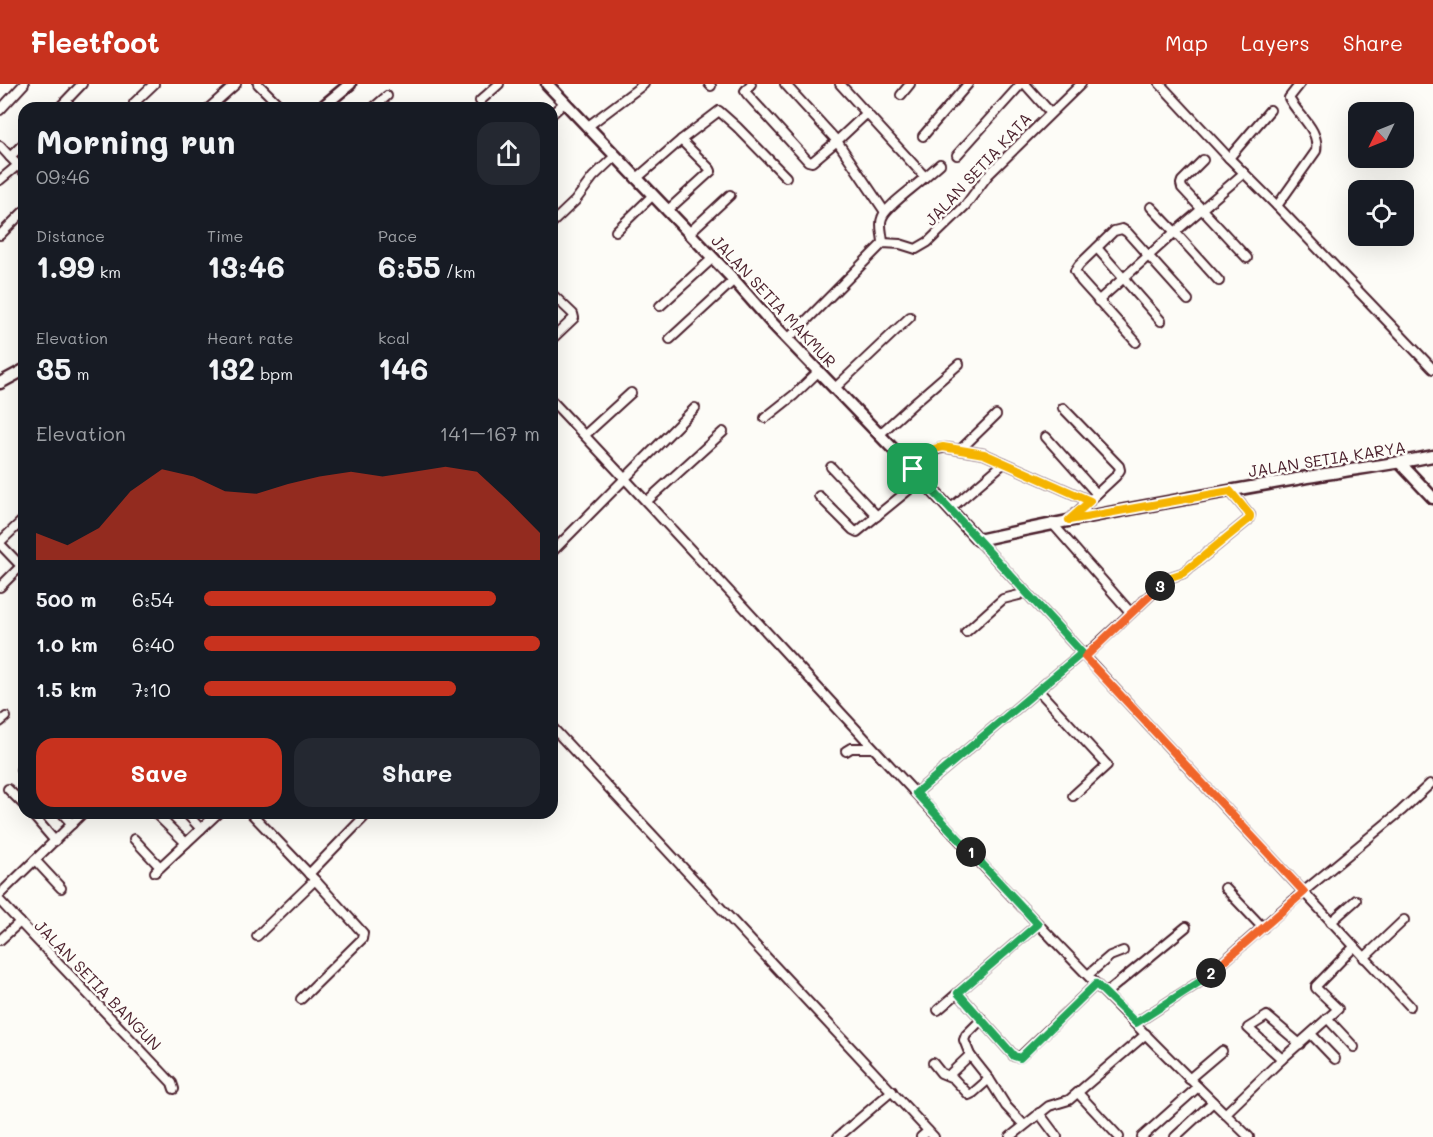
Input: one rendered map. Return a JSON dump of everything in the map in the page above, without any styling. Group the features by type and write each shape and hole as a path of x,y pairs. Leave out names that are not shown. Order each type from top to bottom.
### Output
{"main road":[{"path":"328,102 351,84"},
{"name":"JALAN SETIA MAKMUR","path":"547,84 922,478 978,540"},
{"path":"0,383 18,373"},
{"name":"JALAN SETIA KARYA","path":"978,540 1052,523 1433,456"},
{"path":"1400,463 1433,498"}],"street":[{"path":"0,110 24,84"},
{"path":"65,102 82,84"},
{"path":"135,102 154,84"},
{"path":"216,102 236,84"},
{"path":"258,84 276,102"},
{"path":"480,101 499,84"},
{"path":"587,127 644,84"},
{"path":"751,84 745,92 808,161 815,160 867,113"},
{"path":"785,84 837,141 885,212"},
{"path":"840,84 925,177"},
{"path":"900,94 910,84"},
{"path":"923,136 968,84"},
{"path":"957,155 1023,84 1050,112"},
{"name":"JALAN SETIA KATA","path":"883,243 900,244 916,249 928,242 965,206 988,175 1081,84"},
{"path":"1160,84 1433,369"},
{"path":"1277,206 1317,151 1318,143 1313,130 1289,98 1300,84"},
{"path":"380,102 387,96"},
{"path":"558,108 564,103"},
{"path":"1229,158 1270,110"},
{"path":"636,178 719,111 786,177"},
{"path":"666,211 711,171 681,140"},
{"path":"0,146 18,165 0,180"},
{"path":"10,157 18,149"},
{"path":"558,217 575,201 593,177 615,156"},
{"path":"1203,160 1185,177 1181,184 1182,188 1247,258"},
{"path":"788,339 883,243 881,223 885,212 940,164"},
{"path":"1098,301 1244,173"},
{"path":"689,233 730,195"},
{"path":"616,231 652,196"},
{"path":"1151,207 1219,281"},
{"path":"0,235 18,218"},
{"path":"1136,342 1098,301 1075,271 1114,231 1122,229 1127,232 1188,300"},
{"path":"1097,248 1161,321"},
{"path":"660,306 713,258"},
{"path":"670,339 734,280"},
{"path":"558,300 573,314 574,318 558,333"},
{"path":"835,388 909,317"},
{"path":"880,434 959,364"},
{"path":"765,417 794,395 819,371"},
{"path":"585,435 631,393"},
{"path":"558,407 1038,924 1249,1137"},
{"path":"558,546 695,408"},
{"path":"1063,408 1119,466 1120,470 1069,520"},
{"path":"960,450 996,415"},
{"path":"647,501 723,432"},
{"path":"1046,437 1096,493"},
{"path":"913,469 934,449 943,447 984,454 1090,501"},
{"path":"950,509 1004,462"},
{"path":"831,467 877,516"},
{"path":"819,496 855,532 922,478"},
{"path":"916,793 1083,655 1171,577 1183,573 1248,520 1250,515 1230,491"},
{"path":"1052,523 1131,613"},
{"path":"18,525 0,543 18,563"},
{"path":"978,540 1410,1006"},
{"path":"0,587 18,572"},
{"path":"966,632 1003,599 1025,591"},
{"path":"1038,690 1107,765 1073,796"},
{"path":"558,733 931,1134 921,1137"},
{"path":"846,751 851,748 873,748"},
{"path":"1136,1023 1204,979 1430,784"},
{"path":"8,789 18,799"},
{"path":"36,819 55,841"},
{"path":"67,819 72,824"},
{"path":"0,894 77,819"},
{"path":"161,819 186,843"},
{"path":"192,819 201,829"},
{"path":"134,838 157,869 212,819"},
{"path":"257,819 363,933 358,944 301,999"},
{"path":"257,936 363,819"},
{"path":"35,860 61,888"},
{"path":"1225,888 1263,928"},
{"path":"1331,922 1356,900"},
{"name":"JALAN SETIA BANGUN","path":"0,901 172,1083 174,1089"},
{"path":"1364,957 1404,920"},
{"path":"0,940 20,922"},
{"path":"938,1010 1038,924"},
{"path":"1106,993 1186,927"},
{"path":"1225,1114 1338,1009 1316,988 1316,984 1354,946"},
{"path":"1088,975 1110,956 1123,951"},
{"path":"958,993 1014,1056 1020,1058 1096,984"},
{"path":"1282,1059 1248,1028 1267,1016 1300,1044"},
{"path":"1327,1018 1354,1047"},
{"path":"982,1019 963,1040 970,1055 1006,1106 1024,1125"},
{"path":"1010,1137 1049,1106 1070,1100 1146,1034"},
{"path":"1311,1034 1335,1059"},
{"path":"1190,1079 1222,1051"},
{"path":"949,1075 970,1055"},
{"path":"933,1063 941,1073 949,1075 969,1095 989,1079"},
{"path":"1142,1137 1198,1087"},
{"path":"838,1137 892,1091"},
{"path":"1078,1093 1119,1137"},
{"path":"1175,1137 1213,1102"},
{"path":"1039,1113 1057,1137"}],"route":[{"path":"938,448 984,454 1090,501 1069,520 1230,491 1250,515 1248,520 1183,573 1171,577 1160,586 1085,657 1304,892 1204,979 1136,1023 1096,984 1020,1058 1014,1056 958,993 1038,924 916,793 1082,653 913,469 934,449 938,448"}]}
